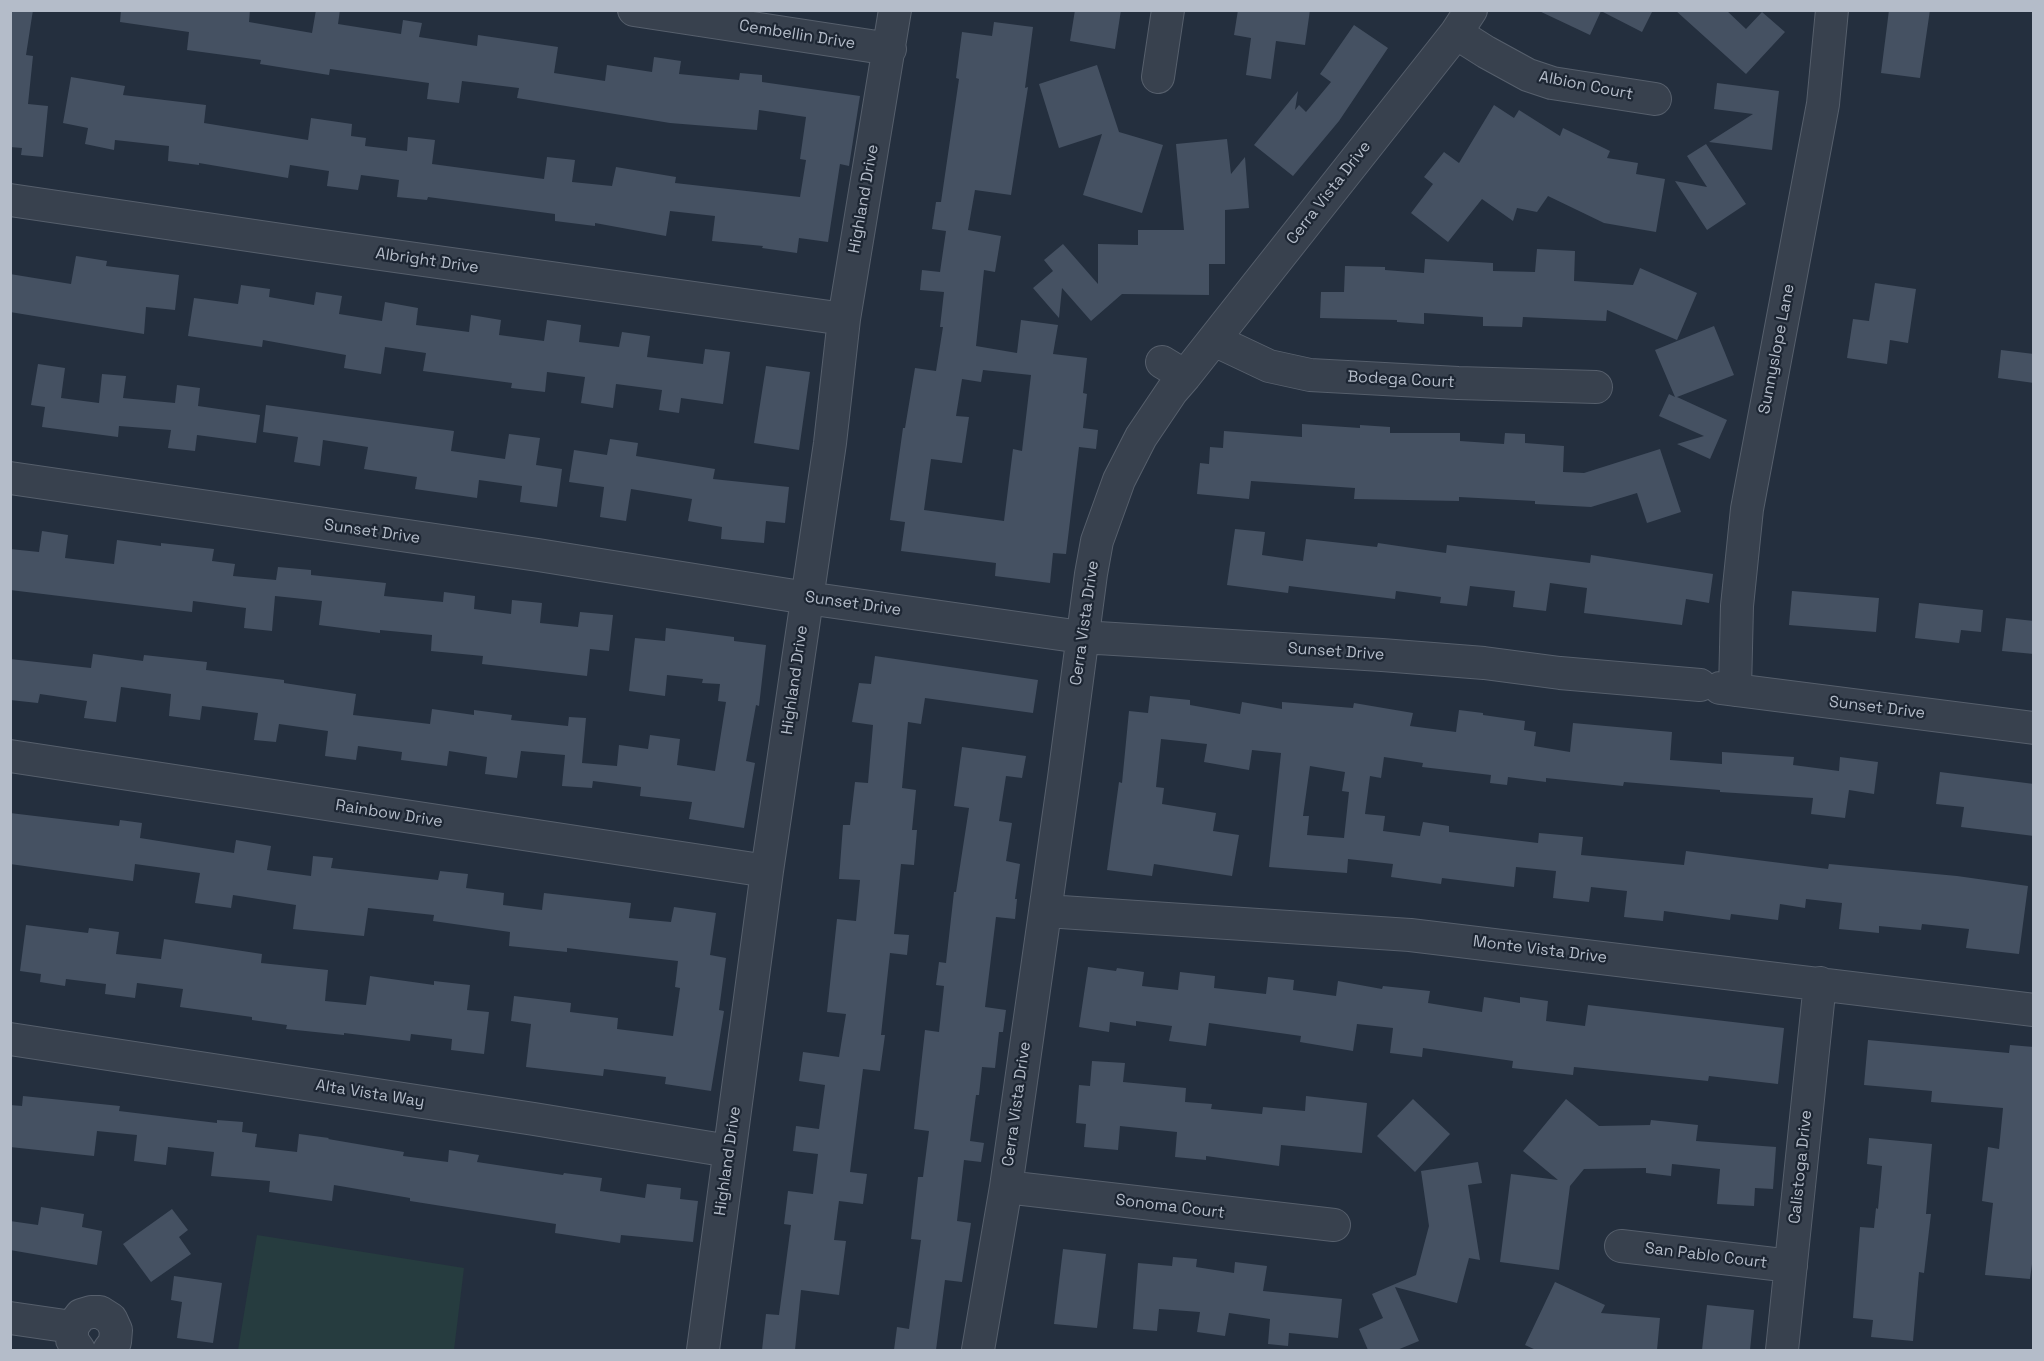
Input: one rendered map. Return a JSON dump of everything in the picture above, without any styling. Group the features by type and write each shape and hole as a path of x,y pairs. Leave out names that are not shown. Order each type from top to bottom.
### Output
{"street":[{"name":"Cembellin Drive","path":"634,10 890,49"},
{"name":"Highland Drive","path":"703,1350 767,871 830,443 844,319 895,10"},
{"path":"1158,77 1168,10"},
{"name":"Sunnyslope Lane","path":"1718,688 1737,606 1747,509 1823,104 1832,10"},
{"name":"Albion Court","path":"1463,22 1486,52 1528,75 1552,83 1655,99"},
{"name":"Cerra Vista Drive","path":"978,1350 1006,1187 1046,911 1081,637 1097,541 1119,480 1141,437 1172,391 1173,369 1214,340 1463,22"},
{"name":"Albright Drive","path":"10,200 844,319"},
{"name":"Bodega Court","path":"1214,340 1269,366 1310,375 1596,387"},
{"name":"Sunset Drive","path":"10,478 1081,637 1484,663 1560,673 1718,688 2034,728"},
{"name":"Rainbow Drive","path":"10,756 767,871"},
{"name":"Monte Vista Drive","path":"1046,911 1410,935 2034,1010"},
{"name":"Calistoga Drive","path":"1782,1350 1820,983"},
{"name":"Alta Vista Way","path":"10,1039 729,1151"},
{"name":"Sonoma Court","path":"1006,1187 1334,1225"},
{"name":"San Pablo Court","path":"1621,1246 1791,1266"},
{"path":"10,1318 76,1339 81,1315 91,1311 100,1312 111,1319 116,1330 115,1342 109,1350"}],"green space":[{"path":"257,1235 464,1268 454,1350 238,1350"}],"building":[{"path":"10,10 33,10 26,55 33,56 28,104 48,106 43,157 21,155 22,148 10,147"},
{"path":"121,10 250,10 249,22 312,33 316,10 340,10 338,24 401,34 403,20 422,23 419,37 477,46 478,35 558,47 554,73 605,81 607,65 652,72 654,57 681,61 679,74 739,80 740,73 762,75 762,82 860,96 849,166 840,164 828,242 799,238 797,253 762,248 763,246 712,241 715,216 670,211 666,236 595,223 595,226 555,221 555,214 428,197 427,200 397,197 399,180 361,175 358,190 327,186 329,171 290,165 288,178 199,163 199,165 168,161 169,146 115,140 114,150 85,144 88,128 63,123 71,77 125,86 123,95 206,105 204,123 308,140 311,118 352,124 351,136 366,138 365,146 407,151 408,137 435,140 432,164 544,179 547,157 575,160 572,182 612,186 616,167 676,177 675,183 800,197 806,160 800,159 806,117 759,110 757,130 670,123 517,98 519,88 462,81 459,103 427,99 429,83 330,69 329,75 260,64 261,60 187,50 189,32 120,22"},
{"path":"1075,10 1121,10 1115,49 1070,41"},
{"path":"1238,10 1310,10 1305,45 1276,41 1271,79 1246,75 1251,38 1234,35"},
{"path":"1537,10 1653,10 1642,32 1601,11 1590,35"},
{"path":"1675,10 1726,10 1746,29 1762,12 1785,32 1746,74"},
{"path":"1889,10 1930,10 1920,78 1881,73"},
{"path":"994,22 1033,27 1025,88 1028,87 1011,195 975,190 968,230 1001,236 995,272 984,270 976,346 1017,353 1021,320 1058,325 1053,354 1087,358 1083,393 1087,394 1083,428 1098,430 1096,449 1079,447 1066,554 1053,553 1050,583 995,576 996,563 901,551 905,522 890,520 903,428 905,428 915,368 936,371 943,327 940,327 944,292 920,290 922,270 940,272 946,231 932,229 936,202 941,202 959,79 956,78 962,32 992,36","holes":["983,370 1031,375 1022,451 1013,449 1004,521 924,510 931,459 962,463 969,417 956,416 962,379 981,382"]},
{"path":"1354,25 1388,48 1339,121 1293,176 1254,145 1298,91 1295,110 1299,105 1306,112 1331,82 1320,74"},
{"path":"1097,65 1119,132 1163,145 1142,213 1083,195 1102,134 1059,148 1039,84"},
{"path":"1717,83 1779,91 1772,150 1709,142 1753,114 1714,109"},
{"path":"1494,105 1514,118 1519,110 1560,136 1563,128 1610,151 1607,158 1638,163 1636,174 1665,179 1656,232 1604,223 1548,196 1537,212 1517,208 1513,221 1482,199 1448,242 1411,213 1433,184 1424,177 1444,152 1459,163"},
{"path":"1227,139 1231,174 1245,157 1249,208 1225,210 1225,264 1209,264 1209,295 1122,294 1091,321 1062,288 1059,318 1033,288 1053,271 1044,260 1063,244 1098,284 1098,244 1138,245 1138,230 1184,230 1176,144"},
{"path":"1706,144 1746,204 1707,230 1675,181 1707,187 1687,156"},
{"path":"1537,249 1575,251 1574,281 1633,285 1640,268 1697,293 1677,340 1607,310 1606,321 1523,317 1522,327 1483,326 1483,317 1424,313 1424,324 1397,322 1397,320 1320,318 1321,292 1344,292 1345,266 1385,267 1385,270 1424,273 1425,259 1493,263 1493,271 1535,272"},
{"path":"76,256 107,261 106,266 179,275 175,310 146,307 144,334 10,312 10,274 71,284"},
{"path":"1875,283 1916,289 1908,343 1890,340 1887,364 1847,358 1853,319 1869,321"},
{"path":"241,285 270,289 269,297 314,305 316,292 342,296 339,314 382,321 385,302 418,308 416,325 469,332 471,315 501,320 499,335 544,341 547,320 581,325 579,342 619,347 622,332 650,336 647,357 703,364 705,349 730,352 723,404 681,398 679,413 659,410 662,390 616,384 613,408 581,403 585,377 547,372 545,392 511,388 512,383 423,371 426,353 385,347 381,374 344,368 346,355 263,340 262,347 188,336 194,298 238,304"},
{"path":"1714,326 1734,375 1677,397 1727,420 1710,459 1677,444 1704,436 1659,416 1669,394 1675,397 1655,350"},
{"path":"2001,350 2034,354 2034,383 1998,378"},
{"path":"38,364 65,368 61,398 99,403 102,374 126,376 123,398 175,403 177,385 200,388 198,406 260,415 256,443 197,435 195,451 168,448 171,430 119,426 118,437 42,427 45,407 31,405"},
{"path":"766,366 810,372 799,450 754,443"},
{"path":"266,405 454,431 451,451 505,459 509,434 540,438 536,465 562,469 557,507 520,502 522,486 479,480 477,498 415,489 417,477 364,469 368,447 323,440 320,466 294,462 298,437 263,432"},
{"path":"1302,424 1360,428 1360,425 1390,427 1390,433 1460,433 1460,441 1504,444 1505,433 1525,434 1525,443 1564,446 1563,472 1584,473 1660,449 1681,512 1647,523 1637,493 1591,507 1459,497 1459,501 1354,499 1355,488 1251,481 1249,499 1197,494 1200,463 1209,464 1210,447 1223,448 1224,431 1302,437"},
{"path":"610,439 638,443 636,456 715,469 713,479 789,487 785,523 766,521 764,543 721,539 722,527 688,521 692,499 631,489 626,521 600,517 604,487 569,482 574,450 607,455"},
{"path":"1235,529 1265,532 1262,555 1303,561 1306,539 1377,547 1378,543 1446,553 1447,545 1590,563 1591,555 1713,574 1709,603 1686,599 1682,625 1584,613 1587,588 1550,583 1546,611 1513,607 1515,591 1470,586 1467,606 1440,603 1441,597 1396,591 1395,599 1289,586 1288,593 1227,585"},
{"path":"42,531 68,535 65,558 114,564 117,540 161,546 161,543 214,549 212,561 235,564 233,576 276,580 278,567 311,570 311,575 386,583 384,596 443,602 444,592 475,596 474,609 511,614 512,600 542,603 540,623 578,627 580,612 613,615 609,651 590,649 587,676 482,664 483,656 431,651 432,635 380,630 380,633 319,625 322,601 275,596 272,631 244,628 246,608 193,601 192,612 10,590 10,549 39,552"},
{"path":"1792,591 1879,598 1876,632 1789,625"},
{"path":"1919,603 1983,610 1981,632 1961,630 1959,643 1915,638"},
{"path":"2006,618 2034,621 2034,654 2002,651"},
{"path":"666,628 734,637 734,641 766,645 759,706 756,705 746,761 755,763 744,828 689,819 692,802 640,796 641,787 593,781 592,788 562,786 565,755 521,751 517,778 485,774 487,757 449,751 447,766 401,760 402,752 358,746 356,760 325,756 328,731 279,724 276,742 254,740 258,713 202,706 200,720 169,716 171,694 121,687 116,722 84,718 87,701 40,694 38,703 10,700 10,659 91,668 93,654 143,661 144,655 207,662 206,670 284,680 284,683 356,694 353,715 430,724 432,709 474,715 474,710 512,715 511,720 568,726 569,717 586,718 582,763 617,766 619,745 648,749 650,735 680,739 677,765 715,771 726,702 718,701 720,684 702,683 703,679 667,675 665,696 629,691 635,638 665,641"},
{"path":"875,656 1038,680 1033,713 925,698 921,724 908,722 902,788 916,790 912,830 917,830 914,865 901,864 894,934 909,935 907,955 890,953 881,1035 885,1035 880,1071 863,1069 850,1172 867,1174 863,1204 839,1201 834,1240 846,1241 839,1295 801,1290 795,1350 762,1350 766,1314 779,1315 791,1225 784,1224 788,1191 813,1194 818,1154 793,1151 796,1126 819,1129 825,1085 799,1081 803,1052 839,1057 846,1014 827,1012 837,919 856,921 860,880 839,879 843,825 850,825 855,782 868,783 873,725 852,722 859,683 871,684"},
{"path":"1150,696 1190,700 1190,705 1240,714 1242,702 1282,709 1282,702 1353,708 1354,703 1413,713 1410,726 1456,732 1459,710 1525,721 1524,730 1536,732 1534,746 1570,752 1573,723 1672,732 1670,760 1722,764 1722,752 1794,757 1793,765 1839,771 1840,757 1878,762 1874,794 1849,790 1845,818 1811,814 1813,798 1720,792 1720,790 1624,782 1623,786 1546,778 1546,782 1508,777 1507,785 1490,783 1491,775 1422,767 1423,763 1384,757 1381,778 1370,776 1365,814 1385,816 1383,831 1420,836 1423,822 1449,826 1449,832 1538,843 1539,833 1583,837 1581,855 1684,865 1686,851 1828,869 1829,864 1957,876 2028,886 2019,954 1966,948 1969,929 1922,924 1921,930 1879,926 1879,933 1839,929 1842,903 1806,899 1805,908 1780,904 1778,920 1731,914 1730,920 1664,911 1663,921 1624,917 1627,891 1591,887 1589,902 1553,898 1556,871 1516,867 1514,887 1442,878 1441,884 1391,877 1393,864 1348,859 1347,873 1269,867 1281,753 1252,750 1249,770 1204,762 1207,744 1161,739 1156,787 1164,788 1162,804 1216,813 1213,831 1239,835 1232,876 1154,864 1152,876 1107,870 1119,782 1122,783 1129,711 1148,713","holes":["1310,766 1345,772 1342,791 1349,792 1344,838 1307,835 1309,816 1303,816"]},
{"path":"962,747 1026,756 1022,778 1006,776 999,821 1012,823 1006,861 1020,864 1015,899 1017,899 1015,919 996,917 985,1007 1006,1010 1003,1032 999,1032 995,1068 982,1067 979,1095 976,1095 970,1141 984,1143 981,1162 964,1160 957,1221 971,1223 962,1282 945,1280 936,1350 894,1350 897,1327 909,1329 921,1240 911,1239 918,1177 923,1177 929,1131 914,1129 925,1030 939,1032 944,986 936,985 939,962 946,963 954,892 956,892 969,808 954,806"},
{"path":"1940,772 2034,784 2034,836 1961,827 1964,807 1936,804"},
{"path":"10,813 119,826 120,820 142,823 140,838 234,853 236,840 271,846 267,870 311,876 313,856 333,858 331,868 438,880 440,871 468,874 466,888 504,893 503,905 542,910 544,893 631,903 629,918 671,922 674,907 716,913 710,955 726,958 719,1010 724,1011 711,1091 665,1084 666,1077 604,1069 603,1076 526,1067 531,1024 511,1021 514,996 571,1003 570,1012 618,1018 617,1029 673,1036 680,988 675,987 678,961 567,948 567,952 509,946 510,932 433,921 434,915 368,908 364,936 293,929 296,905 233,895 231,908 195,903 200,873 135,864 133,881 10,864"},
{"path":"26,925 88,933 89,928 119,932 116,954 161,959 164,939 262,954 261,963 328,970 325,1001 366,1005 370,976 434,985 434,981 470,985 467,1010 489,1012 484,1054 451,1050 452,1039 411,1034 410,1041 286,1029 287,1025 252,1020 252,1017 180,1007 183,989 137,983 135,998 105,994 106,984 66,979 65,986 40,982 41,974 20,971"},
{"path":"1088,967 1144,972 1142,986 1178,990 1180,972 1215,976 1214,988 1266,994 1268,977 1294,980 1293,990 1336,996 1338,981 1382,989 1383,986 1430,991 1428,1003 1482,1012 1484,997 1520,1003 1520,997 1548,1001 1546,1021 1585,1026 1588,1005 1784,1028 1778,1084 1709,1076 1708,1081 1574,1067 1573,1075 1512,1068 1513,1061 1423,1048 1422,1057 1390,1053 1393,1028 1357,1024 1353,1051 1300,1042 1301,1036 1209,1023 1206,1046 1169,1041 1172,1026 1136,1021 1136,1026 1110,1022 1109,1032 1079,1027"},
{"path":"1868,1040 2009,1053 2010,1045 2034,1047 2034,1249 2030,1279 1985,1275 1993,1203 1982,1201 1988,1147 1999,1149 2003,1108 1931,1102 1932,1091 1864,1085"},
{"path":"1092,1061 1125,1063 1123,1082 1186,1088 1185,1102 1212,1104 1211,1109 1262,1114 1263,1107 1305,1111 1306,1096 1367,1103 1362,1153 1281,1145 1279,1166 1206,1156 1206,1160 1175,1157 1177,1132 1120,1126 1118,1150 1084,1147 1086,1124 1076,1123 1079,1085 1090,1086"},
{"path":"23,1096 120,1106 119,1111 217,1123 217,1120 243,1122 242,1132 257,1134 255,1147 297,1152 299,1134 404,1152 403,1156 448,1162 449,1150 479,1155 477,1162 563,1175 564,1173 602,1178 600,1191 645,1198 647,1184 681,1188 680,1199 698,1201 693,1242 621,1235 620,1243 555,1233 556,1224 410,1201 410,1198 334,1185 332,1201 269,1192 270,1181 211,1176 214,1152 168,1147 166,1165 134,1161 137,1135 97,1131 94,1156 10,1147 10,1105 22,1106"},
{"path":"1413,1099 1450,1134 1415,1172 1377,1136"},
{"path":"1566,1099 1599,1126 1650,1125 1651,1120 1698,1125 1696,1141 1776,1147 1773,1189 1755,1188 1754,1206 1717,1204 1720,1169 1672,1164 1671,1176 1646,1173 1646,1168 1584,1169 1570,1186 1559,1270 1500,1262 1511,1174 1558,1180 1523,1151"},
{"path":"1869,1138 1932,1144 1926,1214 1931,1214 1924,1273 1919,1272 1913,1341 1871,1337 1873,1320 1853,1318 1860,1227 1874,1228 1882,1166 1867,1164"},
{"path":"1478,1162 1482,1183 1468,1185 1480,1260 1469,1258 1457,1303 1395,1287 1419,1341 1397,1350 1368,1350 1359,1329 1383,1318 1372,1294 1416,1275 1429,1226 1421,1171"},
{"path":"41,1207 84,1214 82,1227 102,1231 97,1265 10,1250 10,1221 38,1225"},
{"path":"172,1209 188,1230 179,1237 191,1254 151,1282 123,1244"},
{"path":"1063,1249 1106,1254 1097,1328 1054,1324"},
{"path":"1173,1257 1197,1259 1196,1267 1234,1273 1235,1262 1267,1266 1263,1291 1342,1299 1338,1338 1289,1333 1288,1346 1268,1344 1270,1319 1229,1313 1225,1336 1197,1332 1200,1312 1159,1309 1157,1331 1133,1329 1138,1263 1172,1266"},
{"path":"174,1276 222,1283 213,1343 177,1338 182,1302 171,1300"},
{"path":"1555,1282 1605,1305 1601,1313 1660,1318 1657,1350 1536,1350 1525,1345"},
{"path":"1707,1305 1754,1310 1750,1350 1702,1350"}]}
